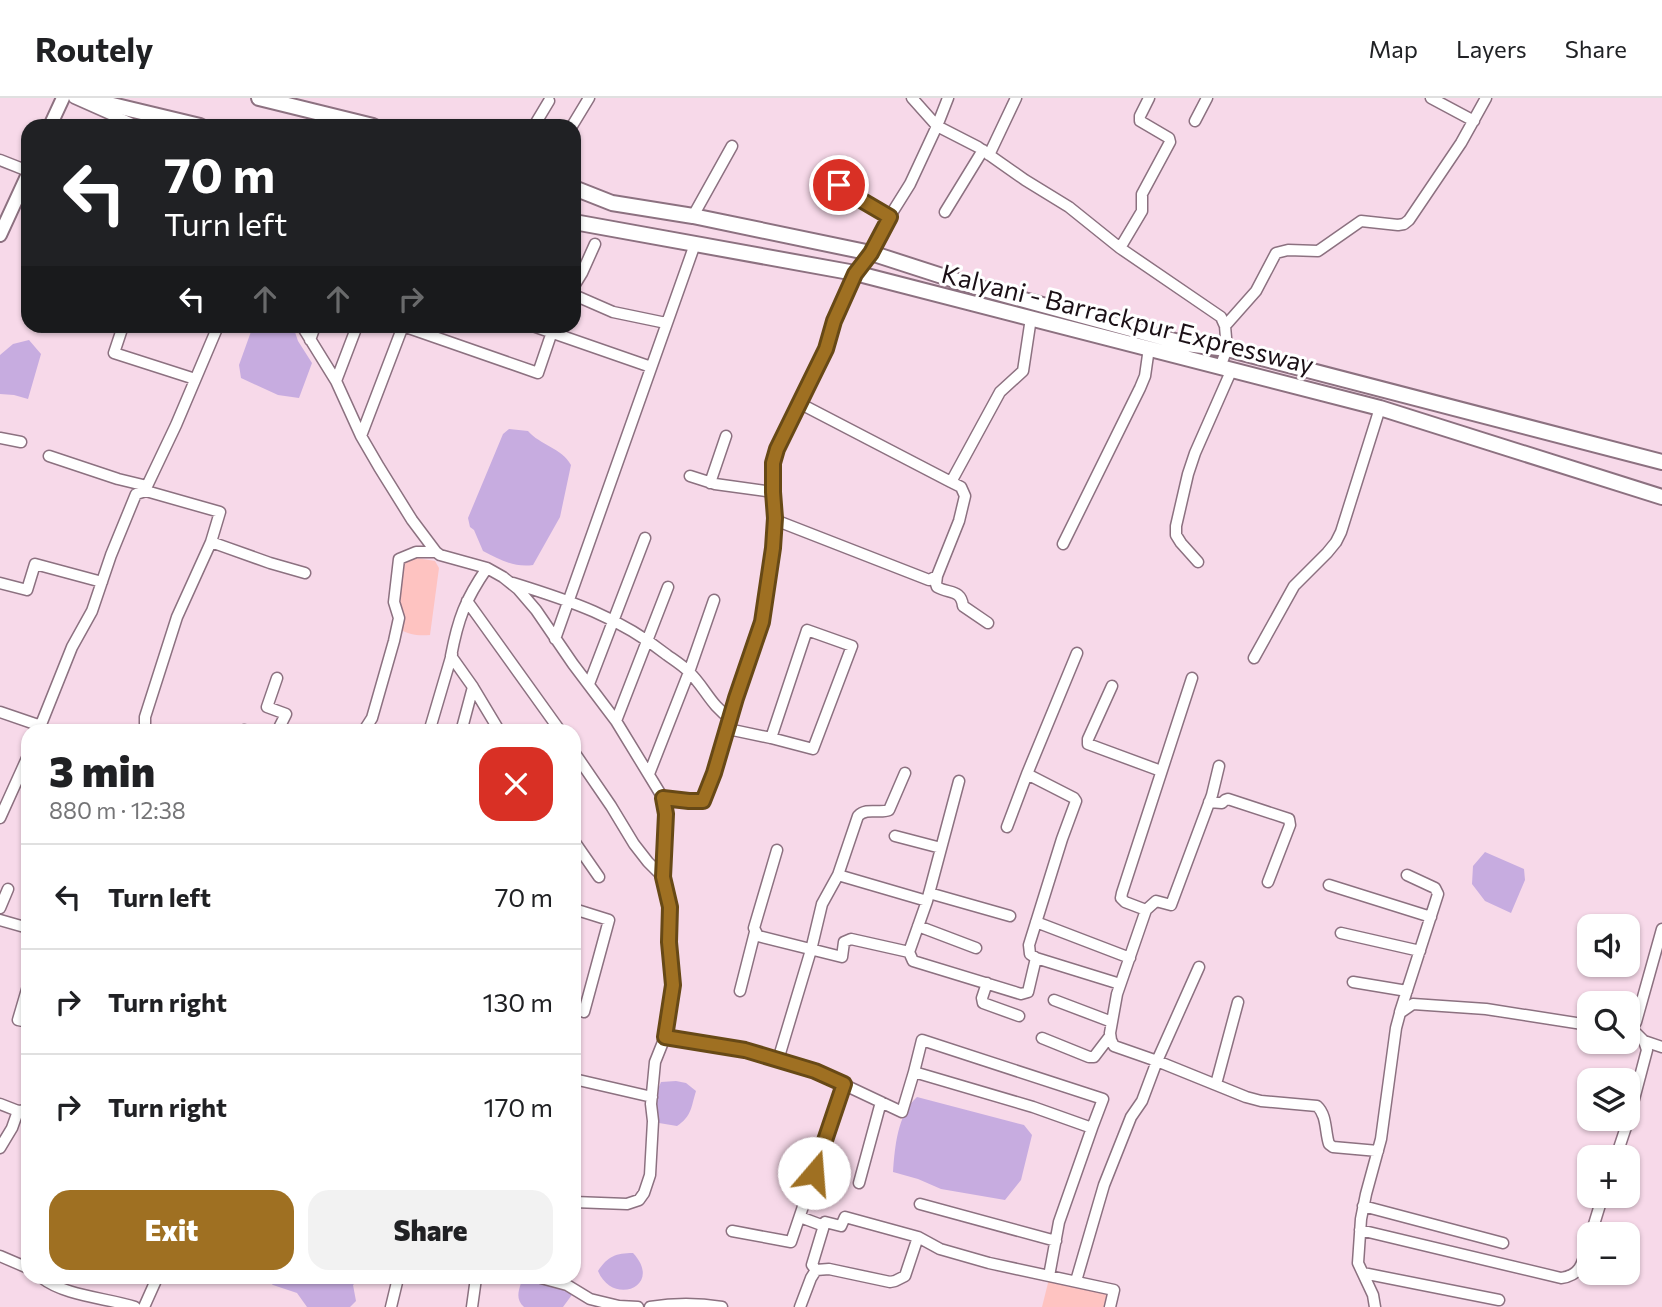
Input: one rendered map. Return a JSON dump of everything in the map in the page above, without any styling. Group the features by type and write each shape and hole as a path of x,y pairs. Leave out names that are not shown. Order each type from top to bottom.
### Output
{"highway":[{"path":"83,98 171,119"},
{"path":"261,98 345,119"},
{"path":"581,189 612,203 693,216 871,253 976,287 1186,344 1227,349 1662,462"},
{"name":"Kalyani - Barrackpur Expressway","path":"581,223 855,274 1031,318 1380,408 1662,497"}],"main road":[{"path":"53,119 63,98"},
{"path":"0,235 21,188"}],"street":[{"path":"74,98 121,119"},
{"path":"576,119 589,98"},
{"path":"912,98 937,126 986,153 1069,207 1120,248 1221,317 1225,326 1226,368 1188,474 1176,526 1176,535 1198,562"},
{"path":"663,798 703,801 762,622 773,548 773,463 777,449 826,349 834,321 855,274 871,253 910,184 947,98"},
{"path":"945,212 986,153 1016,98"},
{"path":"1120,248 1142,211 1142,194 1170,144 1168,138 1140,121 1149,98"},
{"path":"1195,121 1207,98"},
{"path":"1431,98 1474,121"},
{"path":"1225,326 1256,291 1276,253 1288,250 1318,251 1361,220 1398,225 1409,220 1461,143 1486,98"},
{"path":"538,119 549,101"},
{"path":"693,216 732,146"},
{"path":"0,160 21,169"},
{"path":"846,163 841,187 890,217"},
{"path":"581,275 595,244"},
{"path":"555,639 695,244"},
{"path":"581,298 613,312 666,323"},
{"path":"951,482 1000,392 1023,371 1031,318"},
{"path":"121,333 114,353 195,379"},
{"path":"41,724 72,647 92,611 136,494 146,489 216,333"},
{"path":"306,333 336,381 361,436 412,520 436,552 487,568 512,583 569,601 613,619 648,639 689,672 729,724 771,738 813,749 852,646 807,630 771,738"},
{"path":"310,340 312,333"},
{"path":"336,381 354,333"},
{"path":"361,436 400,333"},
{"path":"423,333 538,373 552,333"},
{"path":"563,333 651,367"},
{"path":"1063,544 1140,388 1145,376 1149,348"},
{"path":"799,403 961,487 965,496 960,521 937,576 937,587 959,595 962,606 988,623"},
{"path":"1254,658 1294,586 1336,542 1380,408"},
{"path":"710,483 726,436"},
{"path":"0,438 21,442"},
{"path":"48,456 220,512 211,542 172,629 145,724"},
{"path":"690,476 710,483 773,492"},
{"path":"775,520 929,580 937,576"},
{"path":"589,684 645,538"},
{"path":"211,542 270,564 305,573"},
{"path":"369,724 373,718 399,618 394,602 399,559 416,552 436,552"},
{"path":"0,583 27,590 35,564 102,582"},
{"path":"431,724 456,631 467,601 487,568"},
{"path":"512,583 536,610 617,721 663,798 666,814 663,877 670,907 669,942 673,985 665,1037 655,1062 650,1175 644,1194 639,1200 627,1204 581,1202"},
{"path":"617,721 668,587"},
{"path":"649,774 714,600"},
{"path":"467,601 555,724"},
{"path":"452,653 451,656 495,724"},
{"path":"1007,827 1077,653"},
{"path":"277,678 267,707 286,714 281,724"},
{"path":"1146,909 1121,898 1192,678"},
{"path":"1112,686 1088,744 1161,771"},
{"path":"463,724 473,687"},
{"path":"0,712 28,724"},
{"path":"581,762 634,844 663,877"},
{"path":"1219,766 1209,802 1171,905 1156,901 1146,909 1117,993 1110,1036 1114,1046 1245,1097 1317,1106 1324,1114 1329,1144 1334,1147 1378,1151"},
{"path":"0,818 21,772"},
{"path":"778,1060 822,905 838,875 858,816 866,811 889,810 905,773"},
{"path":"1027,774 1076,801 1029,945 1030,954 1121,984"},
{"path":"959,781 928,897 909,952 913,961 1021,994 1028,992 1036,958"},
{"path":"1209,802 1222,803 1228,799 1289,819 1290,825 1268,882"},
{"path":"895,836 941,848"},
{"path":"740,991 754,928 777,850"},
{"path":"581,852 598,877"},
{"path":"838,875 1010,916"},
{"path":"1375,1307 1373,1294 1358,1264 1363,1206 1381,1139 1396,1028 1438,898 1435,888 1407,875"},
{"path":"1329,885 1431,917"},
{"path":"0,908 8,889"},
{"path":"581,911 609,920 584,1012"},
{"path":"0,920 21,926"},
{"path":"1036,922 1130,958"},
{"path":"918,926 976,948"},
{"path":"1640,1010 1662,929"},
{"path":"755,932 758,936 842,957 844,943 851,939 909,952"},
{"path":"1341,933 1420,951"},
{"path":"1076,1281 1104,1185 1131,1117 1142,1101 1199,967"},
{"path":"1353,982 1407,991"},
{"path":"987,983 983,1003 1018,1016"},
{"path":"1054,1000 1111,1022"},
{"path":"1216,1084 1238,1002"},
{"path":"1400,1013 1413,1004 1486,1009 1577,1023"},
{"path":"1042,1038 1089,1057 1094,1056 1110,1036"},
{"path":"665,1037 745,1050 815,1071 902,1112 922,1040 1103,1098 1059,1222 1049,1276"},
{"path":"1640,1038 1662,1047"},
{"path":"1620,1145 1647,1050 1644,1041"},
{"path":"914,1072 1033,1107 1092,1128"},
{"path":"581,1081 652,1097"},
{"path":"733,1231 791,1242 844,1084"},
{"path":"859,1183 881,1102"},
{"path":"0,1104 21,1110"},
{"path":"0,1148 21,1114"},
{"path":"920,1204 1056,1241"},
{"path":"1363,1206 1503,1243"},
{"path":"800,1217 824,1226"},
{"path":"918,1237 905,1276 895,1281 816,1269 812,1265 825,1222 841,1226 845,1217 918,1237 940,1249 989,1263 1114,1290 1110,1307"},
{"path":"1360,1230 1561,1278 1577,1273"},
{"path":"0,1256 21,1265"},
{"path":"800,1307 816,1269"},
{"path":"1363,1273 1499,1300"},
{"path":"69,1284 135,1307"},
{"path":"144,1307 155,1284"},
{"path":"391,1307 397,1284"},
{"path":"472,1307 475,1284"},
{"path":"563,1284 590,1300 638,1307"},
{"path":"649,1307 696,1303 722,1307"}],"shaded area":[{"path":"250,333 295,333 312,363 299,398 278,395 241,378 239,365"},
{"path":"29,340 41,354 28,399 0,394 0,355 13,344"},
{"path":"509,429 528,431 562,454 571,465 560,517 533,565 513,564 483,551 468,518 503,434"},
{"path":"417,558 435,561 439,568 430,635 414,634 398,628 396,601 403,562"},
{"path":"1485,852 1524,869 1525,880 1511,913 1485,901 1472,884 1473,866"},
{"path":"661,1082 686,1083 696,1091 690,1111 686,1119 677,1126 659,1123 656,1097"},
{"path":"917,1097 1024,1125 1032,1135 1021,1180 1005,1200 941,1189 893,1172 901,1122 910,1104"},
{"path":"633,1253 641,1265 643,1275 640,1283 624,1290 605,1282 598,1271 605,1262 617,1255"},
{"path":"1049,1279 1116,1291 1112,1307 1042,1307"},
{"path":"354,1284 356,1301 350,1307 307,1307 297,1293 273,1285"},
{"path":"521,1284 559,1284 574,1292 563,1307 524,1307 519,1299"}],"route":[{"path":"814,1173 844,1084 815,1071 745,1050 665,1037 673,985 669,942 670,907 663,877 666,839 663,798 703,801 714,773 762,622 773,548 773,463 777,449 826,349 834,321 855,274 871,253 890,217 839,185"}]}
